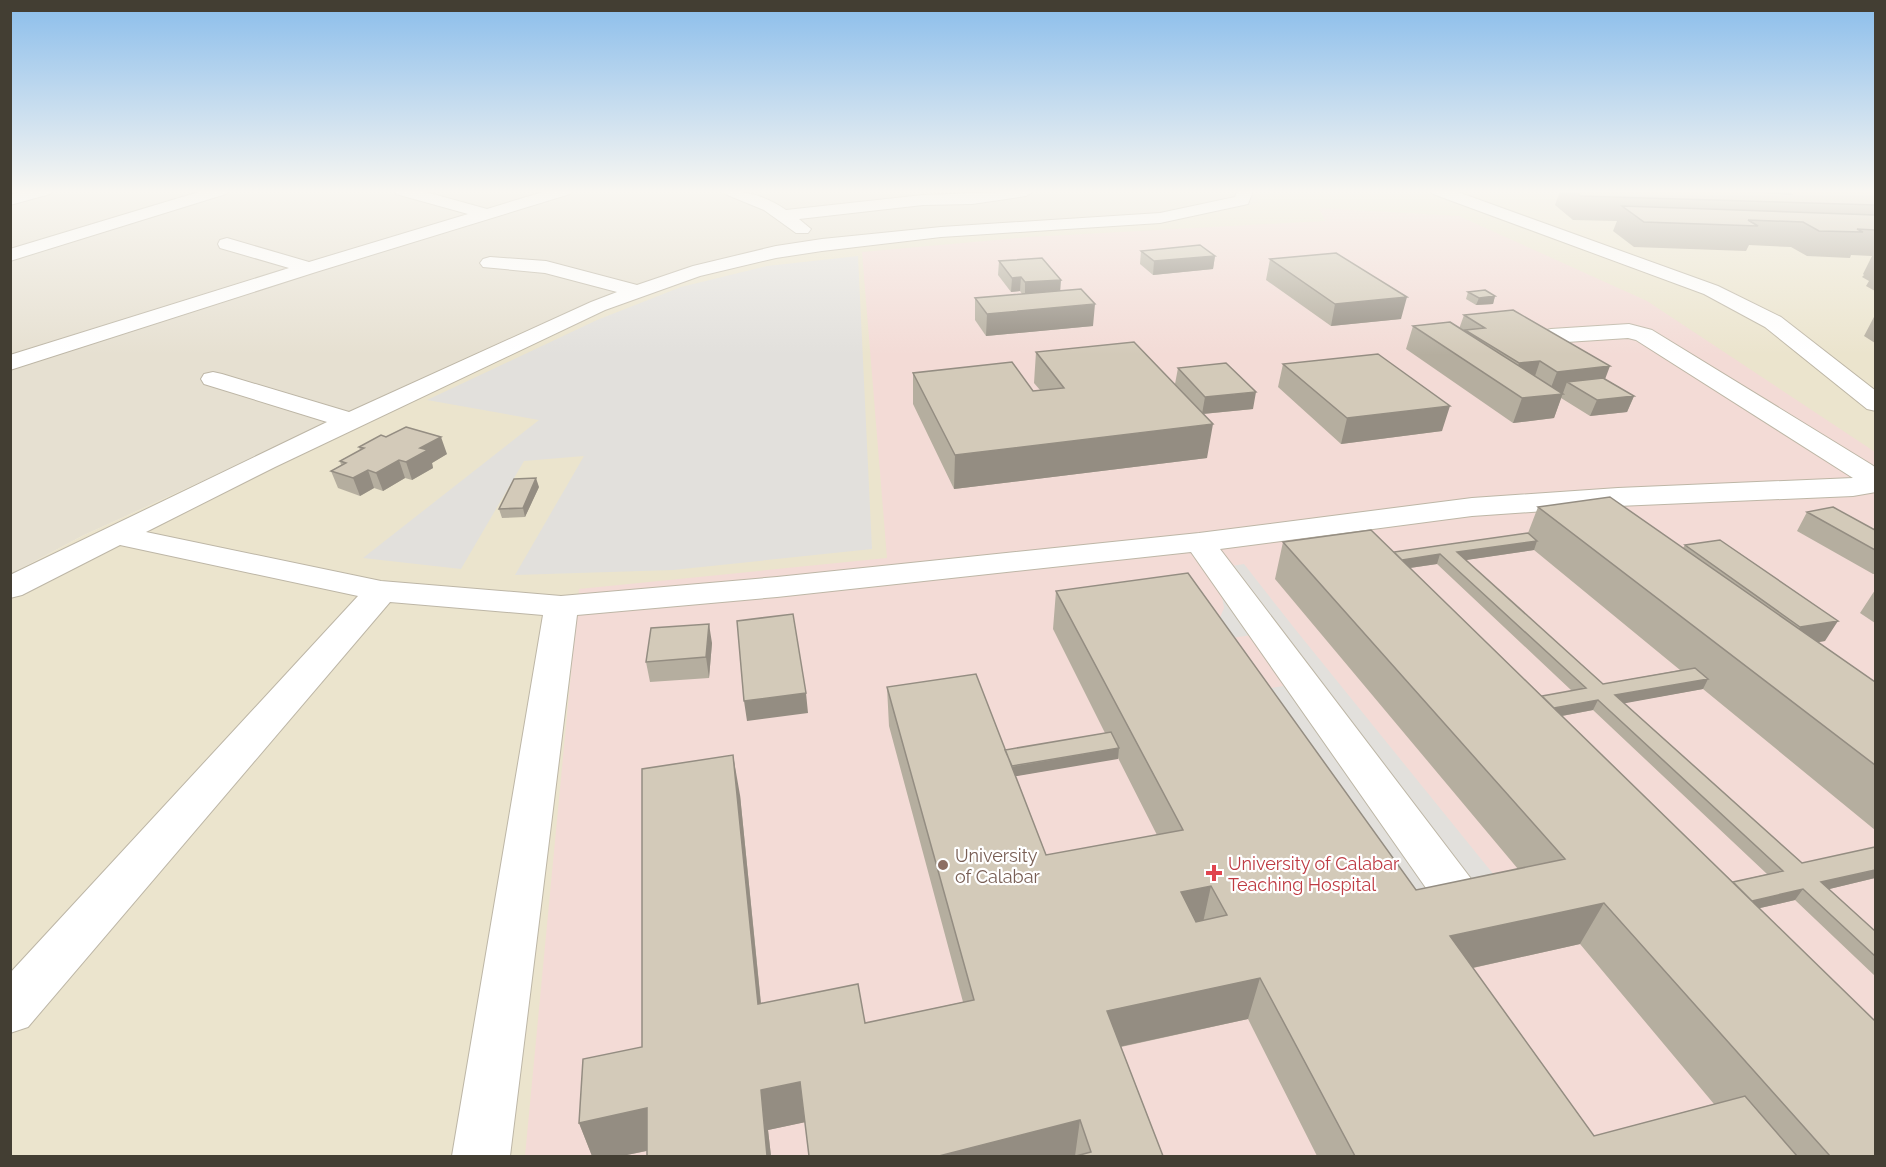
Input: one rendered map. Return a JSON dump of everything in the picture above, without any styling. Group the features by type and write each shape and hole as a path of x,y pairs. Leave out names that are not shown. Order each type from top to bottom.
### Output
{"street":[{"path":"10,255 41,245"},
{"path":"232,245 309,268"},
{"path":"10,363 383,245"},
{"path":"10,588 351,421 598,306 693,272 735,261 819,245"},
{"path":"1589,245 1711,290 1773,322 1875,404"},
{"path":"490,264 546,267 636,291"},
{"path":"1551,336 1629,331 1644,334 1862,471 1874,482"},
{"path":"213,379 351,421"},
{"path":"115,535 381,591 561,606 777,587 1199,542 1472,507 1618,497 1853,487 1874,482"},
{"path":"1791,490 1838,518"},
{"path":"1199,542 1456,894"},
{"path":"10,1010 381,591"},
{"path":"481,1156 561,606"}],"shaded area":[{"path":"11,245 886,245 626,288 82,536 11,574"},
{"name":"University of Calabar Teaching Hospital","path":"866,245 1875,245 1875,1156 11,1156 11,574 82,536 626,288 725,262"},
{"name":"University of Calabar Teaching Hospital","path":"935,245 1524,245 1647,301 1875,452 1875,1156 525,1156 579,589 887,558 862,252"},
{"path":"858,256 872,549 673,570 515,575 584,456 524,461 461,569 363,558 539,420 427,400 597,320 681,287 767,266"},
{"path":"1244,564 1511,896 1407,919 1248,692 1289,685 1252,635 1210,641 1224,608 1221,589 1213,569"}],"building":[{"path":"1201,245 1215,256 1154,261 1141,251"},
{"path":"1336,253 1407,297 1335,304 1270,259"},
{"path":"1042,258 1061,280 1025,282 1021,277 1012,278 999,261"},
{"path":"1081,289 1095,304 987,314 975,298"},
{"path":"1485,290 1495,296 1479,298 1468,292"},
{"path":"1513,310 1610,366 1557,372 1540,361 1519,363 1465,330 1485,328 1464,315"},
{"path":"1450,322 1563,394 1522,398 1413,326"},
{"path":"1134,342 1213,424 955,455 913,373 1012,362 1033,391 1064,388 1036,352"},
{"path":"1378,354 1450,406 1347,418 1283,364"},
{"path":"1226,363 1256,392 1205,397 1178,368"},
{"path":"1603,378 1634,396 1597,400 1567,382"},
{"path":"406,427 441,437 420,448 428,450 406,462 399,460 376,473 368,470 353,478 331,471 346,463 340,461 364,448 359,447 381,435 386,437"},
{"path":"536,478 523,508 499,509 514,479"},
{"path":"1610,497 1875,682 1875,765 1538,507"},
{"path":"1833,507 1875,530 1875,550 1807,512"},
{"path":"1371,530 1875,1021 1875,1156 1830,1156 1604,903 1450,936 1594,1136 1745,1096 1797,1156 1355,1156 1260,978 1107,1011 1163,1156 1076,1156 1091,1152 1080,1120 939,1156 809,1156 800,1082 761,1090 767,1156 647,1156 647,1108 579,1123 583,1059 642,1047 642,769 733,755 758,1004 858,984 865,1023 974,1000 887,687 976,674 1046,855 1183,830 1056,591 1188,573 1416,890 1565,859 1283,542","holes":["1211,886 1227,915 1196,922 1181,892"]},
{"path":"1528,533 1537,541 1457,552 1603,684 1695,668 1708,679 1615,695 1802,863 1875,847 1875,870 1821,882 1875,931 1875,956 1803,889 1752,901 1733,882 1783,871 1598,700 1554,708 1542,696 1586,688 1440,554 1402,560 1394,552"},
{"path":"1720,540 1838,621 1800,627 1685,545"},
{"path":"793,614 806,693 744,701 737,621"},
{"path":"709,624 706,657 646,662 651,628"},
{"path":"1111,732 1119,748 1012,766 1005,750"}],"place":[{"name":"University of Calabar","path":"943,865"},
{"name":"University of Calabar Teaching Hospital","path":"1214,873"}]}
